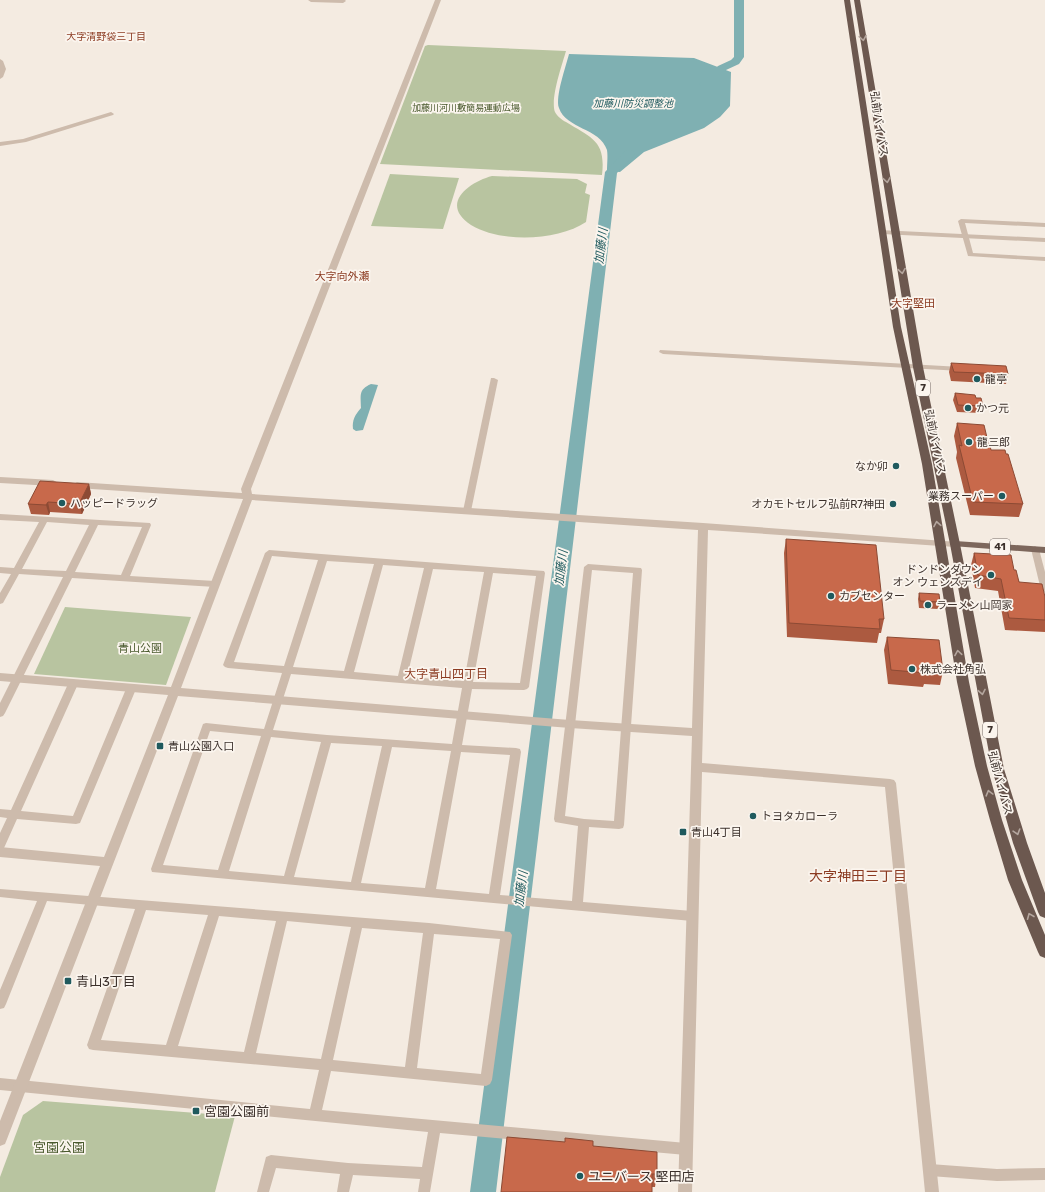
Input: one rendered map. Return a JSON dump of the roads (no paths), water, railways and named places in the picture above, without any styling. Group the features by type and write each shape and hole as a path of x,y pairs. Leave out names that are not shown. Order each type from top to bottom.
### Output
{"highway":[{"name":"弘前バイパス","path":"847,0 904,366 927,464 963,682 981,766 996,820 1015,880 1045,952"},
{"name":"弘前バイパス","path":"857,0 918,367 955,544 998,769 1020,843 1045,912"}],"main road":[{"name":"41","path":"955,544 1040,549"}],"street":[{"path":"311,0 343,1"},
{"path":"0,1139 174,693 248,497 246,489 438,0"},
{"path":"0,61 3,68 0,77"},
{"path":"0,144 24,141 111,114"},
{"path":"1045,225 961,221 970,256 1045,259"},
{"path":"882,232 1045,240"},
{"path":"663,352 968,370"},
{"path":"467,511 494,380"},
{"path":"0,480 955,544"},
{"path":"0,516 147,525 124,578"},
{"path":"0,601 45,519"},
{"path":"0,713 95,522"},
{"path":"685,1192 702,526"},
{"path":"1040,549 1045,590"},
{"path":"269,553 323,558 541,573 524,687 468,685 228,665 269,553"},
{"path":"222,875 276,700 323,558"},
{"path":"348,675 379,562"},
{"path":"402,679 429,565"},
{"path":"588,567 638,570 619,825 584,823 560,819 570,724 588,567"},
{"path":"0,570 215,584"},
{"path":"430,892 489,570"},
{"path":"0,677 174,693 462,714 570,724 697,732"},
{"path":"0,846 73,684"},
{"path":"0,813 76,820 131,689"},
{"path":"494,898 516,752 327,739 266,732 206,728 156,869 692,916"},
{"path":"288,880 327,739"},
{"path":"355,886 388,743"},
{"path":"696,767 890,783 932,1192"},
{"path":"576,906 584,823"},
{"path":"0,852 108,862"},
{"path":"0,893 142,904 506,935 486,1080 170,1050 93,1045 142,904"},
{"path":"0,1004 44,896"},
{"path":"170,1050 214,910"},
{"path":"249,1058 283,916"},
{"path":"315,1115 358,922"},
{"path":"410,1072 430,928"},
{"path":"0,1084 435,1127 686,1149"},
{"path":"424,1192 435,1127"},
{"path":"264,1192 271,1161 348,1169 427,1173"},
{"path":"343,1192 348,1169"},
{"path":"930,1170 997,1175 1045,1174"}],"water":[{"name":"加藤川防災調整池","path":"569,54 694,58 731,72 730,106 720,117 704,128 644,152 620,172 607,171 607,150 603,143 598,137 568,120 559,108 558,97"},
{"path":"371,384 378,385 363,430 356,431 353,429 353,423 361,408 361,393 364,388"}],"waterway":[{"name":"加藤川","path":"705,84 722,68 735,62 739,57 739,0"},
{"name":"加藤川","path":"483,1192 611,172 629,154"}],"place":[{"name":"龍亭","path":"977,379"},
{"name":"かつ元","path":"968,408"},
{"name":"龍三郎","path":"969,442"},
{"name":"なか卯","path":"896,466"},
{"name":"業務スーパー","path":"1002,496"},
{"name":"ハッピードラッグ","path":"62,503"},
{"name":"オカモトセルフ弘前R7神田","path":"893,504"},
{"name":"ドンドンダウン オン ウェンズデイ","path":"991,575"},
{"name":"カブセンター","path":"831,596"},
{"name":"ラーメン山岡家","path":"928,605"},
{"name":"株式会社角弘","path":"912,669"},
{"name":"青山公園入口","path":"160,746"},
{"name":"トヨタカローラ","path":"753,816"},
{"name":"青山4丁目","path":"683,832"},
{"name":"青山3丁目","path":"68,981"},
{"name":"宮園公園前","path":"196,1111"},
{"name":"ユニバース 堅田店","path":"580,1176"}],"district":[{"name":"大字清野袋三丁目","path":"106,37"},
{"name":"大字向外瀬","path":"342,276"},
{"name":"大字堅田","path":"913,303"},
{"name":"大字青山四丁目","path":"446,674"},
{"name":"大字神田三丁目","path":"858,876"}],"park label":[{"name":"加藤川河川敷簡易運動広場","path":"466,108"},
{"name":"青山公園","path":"140,648"},
{"name":"宮園公園","path":"59,1147"}]}
